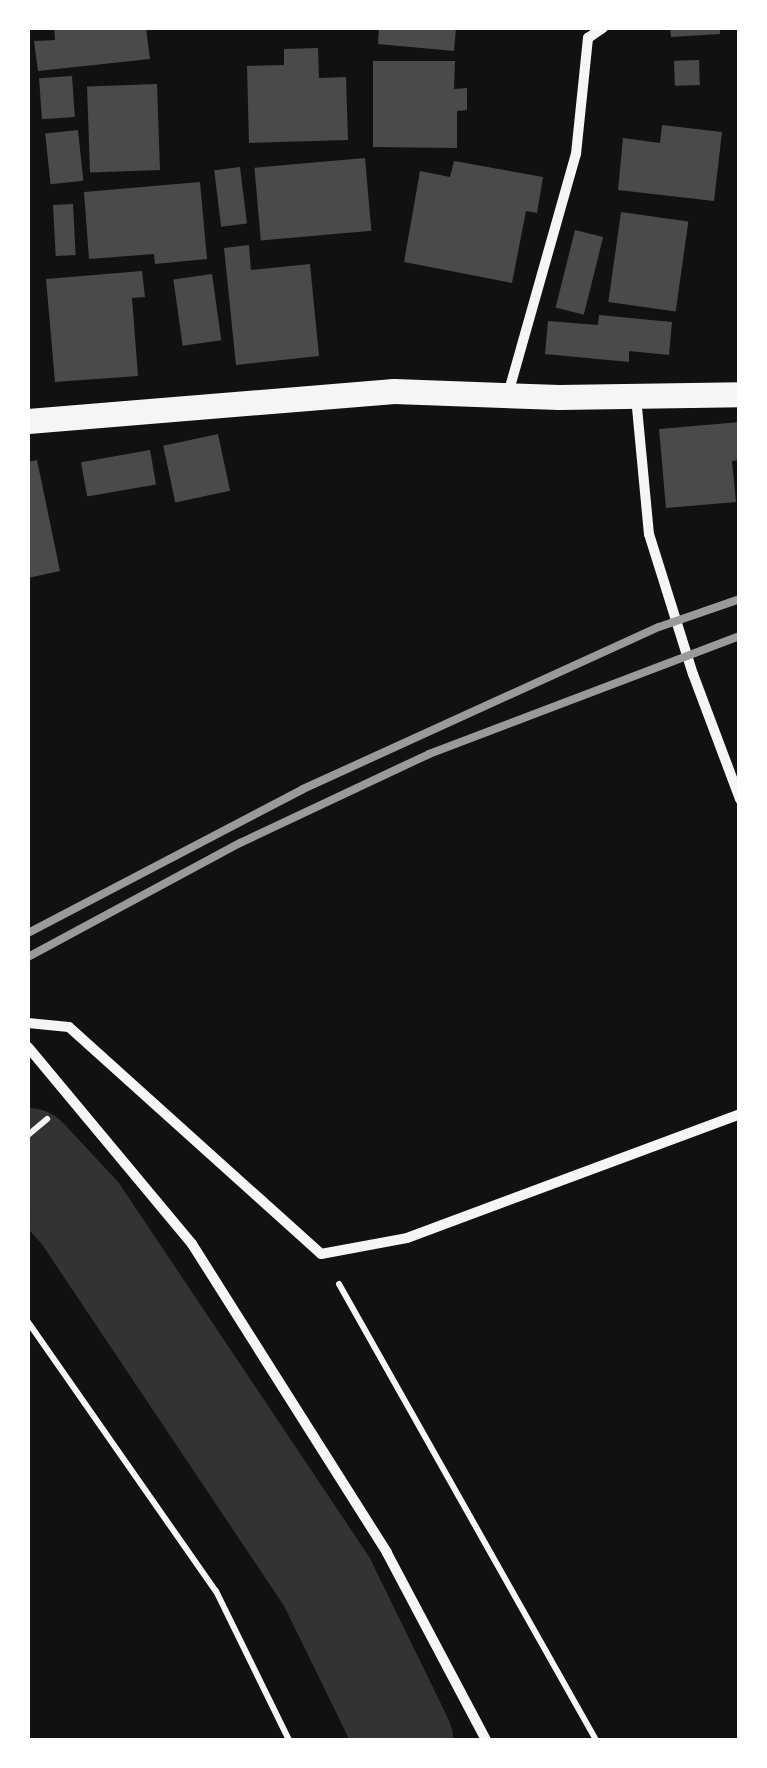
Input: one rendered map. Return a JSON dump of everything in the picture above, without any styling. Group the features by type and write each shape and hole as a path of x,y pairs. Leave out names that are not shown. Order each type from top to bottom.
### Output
{"main road":[{"path":"28,421 394,391 508,395 740,394"}],"street":[{"path":"508,395 576,154 588,38 603,28"},
{"path":"636,396 649,534 693,674 740,799"},
{"path":"28,1023 69,1027 322,1254 407,1238 740,1114"},
{"path":"28,1047 192,1244 387,1553 486,1740"}],"path":[{"path":"322,1254 596,1740"},
{"path":"28,1322 216,1591 289,1740"}],"building":[{"path":"54,28 146,28 150,59 38,71 34,41 55,40"},
{"path":"379,28 456,28 454,51 378,44"},
{"path":"670,28 720,28 720,34 671,37"},
{"path":"318,48 319,78 346,77 348,140 249,143 247,66 284,65 284,49"},
{"path":"699,60 700,85 675,86 674,61"},
{"path":"373,61 455,61 454,89 467,88 467,110 457,111 457,148 373,147"},
{"path":"72,76 75,117 42,119 39,78"},
{"path":"157,84 160,170 90,172 87,86"},
{"path":"662,125 722,132 714,201 618,190 623,138 660,143"},
{"path":"78,130 83,181 51,184 45,133"},
{"path":"365,158 371,231 261,240 254,168"},
{"path":"454,161 543,177 537,213 526,211 512,283 404,262 420,171 450,177"},
{"path":"240,167 247,224 221,227 214,170"},
{"path":"200,182 207,259 155,264 154,254 89,259 84,192"},
{"path":"73,204 76,255 56,256 53,205"},
{"path":"621,212 688,221 676,312 608,302"},
{"path":"575,230 603,237 584,315 556,308"},
{"path":"249,245 251,270 310,264 319,356 236,365 224,248"},
{"path":"142,271 145,297 132,298 138,376 55,382 46,279"},
{"path":"212,274 221,340 183,346 173,279"},
{"path":"599,315 672,322 669,355 629,351 629,362 545,354 548,321 598,325"},
{"path":"740,422 740,460 732,461 736,502 666,508 659,429"},
{"path":"218,434 230,491 175,502 163,446"},
{"path":"150,450 156,484 87,497 81,462"},
{"path":"37,460 60,571 28,578 28,462"}],"waterway":[{"path":"28,1157 80,1213 327,1582 404,1740"}],"railway":[{"path":"28,933 303,789 659,627 740,599"},
{"path":"28,957 240,843 429,754 740,636"}]}
